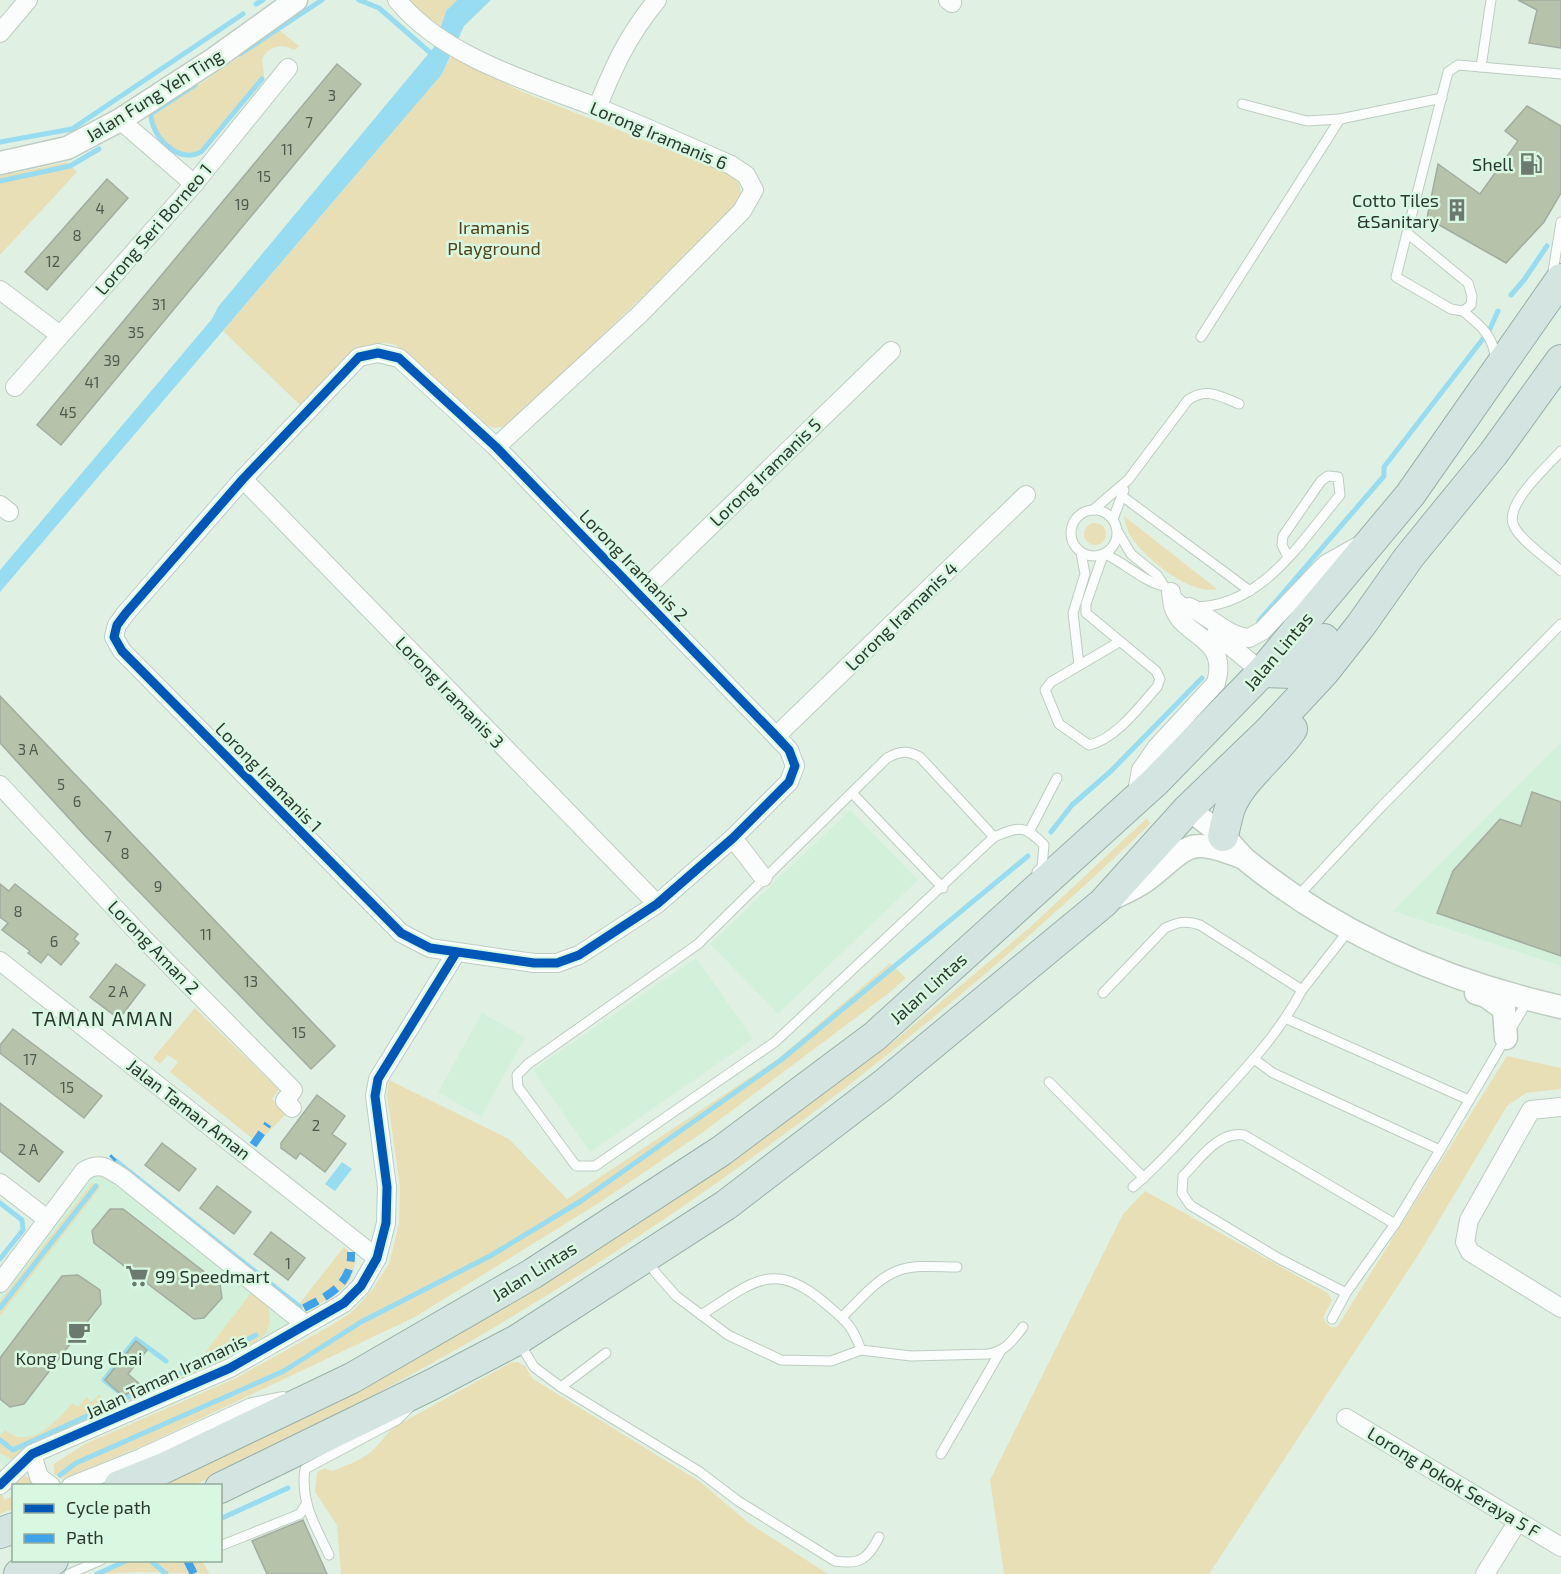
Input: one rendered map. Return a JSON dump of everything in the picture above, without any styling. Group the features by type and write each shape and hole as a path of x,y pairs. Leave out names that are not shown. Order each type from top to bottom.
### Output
{"highway":[{"name":"Jalan Lintas","path":"122,1484 164,1468 352,1378 532,1274 722,1151 875,1036 976,937 1162,775 1262,672 1410,495 1555,288"},
{"path":"222,1487 433,1384 517,1340 726,1205 970,1015 1103,903 1188,809 1270,730 1324,672 1561,360"},
{"path":"1262,672 1293,673 1304,663 1485,441 1541,387"},
{"path":"1223,836 1234,800 1285,740 1312,699 1324,672"},
{"path":"875,1036 900,1029 967,975 1063,890 1158,798 1171,797 1188,809"},
{"path":"19,1574 48,1562"}],"street":[{"path":"0,33 28,0"},
{"name":"Jalan Fung Yeh Ting","path":"0,163 67,148 120,120 214,59 296,0"},
{"name":"Lorong Iramanis 6","path":"397,0 413,20 431,34 524,82 597,108 731,165 746,175 754,190 742,211 639,315 496,447"},
{"path":"597,108 619,53 634,27 657,0"},
{"name":"Lorong Seri Borneo 1","path":"15,387 194,184 288,68"},
{"path":"120,120 194,184"},
{"path":"0,290 60,335"},
{"name":"Lorong Iramanis 5","path":"640,594 891,351"},
{"name":"Lorong Iramanis 2","path":"359,357 378,353 399,358 496,447 789,750 795,766 789,782 734,838"},
{"name":"Lorong Iramanis 1","path":"359,357 243,479 126,613 117,625 114,637 131,659 401,933 430,948 534,963 557,963 579,955 657,904 734,838"},
{"name":"Lorong Iramanis 3","path":"243,479 657,904"},
{"name":"Lorong Iramanis 4","path":"776,736 1026,495"},
{"path":"1189,607 1206,614 1230,634 1249,638 1262,631 1326,564 1372,538"},
{"path":"1136,797 1141,770 1157,747 1216,683 1220,671 1210,645 1175,612 1168,589"},
{"path":"1189,607 1205,625 1262,672"},
{"name":"Lorong Aman 2","path":"0,785 143,938 293,1090 285,1101 292,1108"},
{"path":"1188,809 1223,836 1245,859 1297,897 1349,930 1432,969 1528,1000 1561,1007"},
{"path":"734,838 764,877"},
{"path":"1103,903 1146,881 1181,850 1197,845 1217,848 1245,859"},
{"name":"Jalan Taman Iramanis","path":"4,1473 32,1454 231,1368 344,1303 362,1286 377,1258 386,1223 387,1187 375,1096 378,1079 456,953"},
{"name":"Jalan Taman Aman","path":"0,961 377,1258"},
{"path":"1432,969 1458,987 1486,996 1504,1009 1506,1038"},
{"path":"1561,1107 1531,1110 1468,1220 1465,1242 1470,1252 1561,1308"},
{"path":"0,1283 84,1171 92,1166 102,1165 123,1178 305,1324"},
{"path":"0,1183 47,1219"},
{"path":"74,1484 141,1458 252,1407 312,1396"},
{"name":"Lorong Pokok Seraya 5 F","path":"1346,1418 1561,1546"},
{"path":"32,1454 39,1477 50,1484"},
{"path":"1485,1574 1518,1521"}],"lane":[{"path":"1481,67 1491,0"},
{"path":"1495,374 1495,346 1483,328 1463,311 1451,309 1396,277 1448,72 1458,65 1561,74"},
{"path":"1242,104 1307,121 1340,119 1442,98"},
{"path":"1202,337 1340,119"},
{"path":"1555,288 1561,222"},
{"path":"1407,233 1468,283 1472,296 1471,305 1463,311"},
{"path":"1079,665 1073,613 1084,574 1081,553 1072,542 1071,527 1079,515 1093,510 1128,480 1188,400 1197,393 1211,392 1239,404"},
{"path":"1561,452 1516,502 1511,514 1514,527 1561,571"},
{"path":"1093,510 1100,511 1113,519 1131,554 1157,575 1168,589 1189,607 1221,606 1250,591 1272,575 1288,557 1340,495 1338,477 1328,476 1321,481 1283,536 1282,545 1288,557"},
{"path":"1113,519 1128,480"},
{"path":"1122,496 1250,591"},
{"path":"1118,532 1114,546 1104,555 1086,604 1086,613 1156,671 1160,679 1157,687 1118,728 1099,743 1089,745 1059,724 1045,690 1051,682 1119,642"},
{"path":"1081,553 1095,557 1104,555 1128,565 1151,583 1168,589"},
{"path":"1297,897 1382,806 1561,624"},
{"path":"994,837 920,757 910,752 899,752 887,758 698,944 517,1075 518,1087 576,1166 595,1166 775,1042 943,888 994,837 1014,828 1030,830 1044,845 1042,867 1026,881"},
{"path":"1030,830 1057,778"},
{"path":"852,793 943,888"},
{"path":"1103,993 1166,928 1178,922 1190,921 1200,925 1302,990"},
{"path":"1133,1187 1144,1178 1254,1059 1287,1019 1302,990 1349,930"},
{"path":"1332,1319 1346,1293 1395,1224 1528,1000"},
{"path":"1287,1019 1469,1100"},
{"path":"1254,1059 1273,1072 1440,1150"},
{"path":"1048,1082 1144,1178"},
{"path":"1346,1293 1278,1258 1190,1204 1182,1193 1184,1176 1221,1138 1233,1133 1244,1135 1395,1224"},
{"path":"646,1255 655,1272 676,1296 728,1335 781,1360 831,1361 861,1350 911,1356 1000,1352"},
{"path":"843,1316 877,1284 897,1271 912,1268 957,1267"},
{"path":"701,1315 761,1280 779,1277 799,1283 843,1316 854,1330 861,1350"},
{"path":"941,1454 1000,1352 1023,1327"},
{"path":"517,1340 534,1367 561,1387 700,1472 738,1501 835,1561 852,1563 870,1555 879,1538"},
{"path":"561,1387 606,1353"},
{"path":"329,1555 305,1506 303,1486 305,1469 398,1420 433,1384"},
{"path":"222,1545 300,1514 305,1506"},
{"path":"69,1574 96,1562"}],"shaded area":[{"path":"1561,742 1561,966 1393,911"},
{"path":"850,810 918,880 778,1014 710,944"},
{"path":"696,958 753,1039 590,1152 533,1070"},
{"path":"482,1013 525,1037 481,1117 438,1092"},
{"path":"92,1166 305,1324 11,1472 0,1462 0,1283"}],"green space":[{"path":"410,0 457,0 446,11 440,27 431,22"},
{"path":"279,30 299,46 294,50 280,46 268,51 262,59 264,76 200,150 184,153 169,146 162,139 157,132 153,116"},
{"name":"Iramanis Playground","path":"451,56 523,92 727,173 735,179 739,186 741,194 739,204 508,426 494,428 480,424 396,345 381,343 354,352 342,361 301,406 223,331 442,74"},
{"path":"68,162 77,172 0,255 0,176"},
{"path":"1124,516 1217,589 1206,590 1195,587 1158,565 1130,536"},
{"path":"1095,523 1103,526 1106,534 1103,542 1095,545 1087,542 1084,534 1087,526"},
{"path":"1147,818 1150,824 1059,909 964,992 766,1148 663,1220 557,1289 449,1353 326,1420 202,1482 159,1484 892,1043 1028,929"},
{"path":"890,963 906,978 699,1135 602,1201 415,1317 147,1444 61,1479 54,1474 54,1464 85,1444 236,1378 352,1312 372,1290 389,1264 399,1224 400,1186 387,1096 389,1080 509,1139 567,1199 779,1058"},
{"path":"195,1008 279,1090 272,1099 287,1113 258,1143 170,1072 178,1062 168,1055 160,1064 153,1058"},
{"path":"1507,1056 1561,1068 1561,1089 1526,1093 1507,1106 1422,1249 1209,1574 1004,1574 990,1480 1123,1214 1145,1191 1328,1293 1332,1300 1323,1318 1330,1327 1337,1327"},
{"path":"92,1183 100,1185 99,1189 0,1316 0,1301"},
{"path":"344,1247 355,1259 351,1278 340,1292 306,1310 299,1304"},
{"path":"251,1293 268,1306 268,1330 258,1340 133,1401 123,1396 200,1359"},
{"path":"517,1362 525,1366 533,1379 699,1481 749,1523 828,1574 341,1574 337,1525 315,1492 317,1472 325,1468 332,1471 361,1459 371,1452 394,1427 510,1363"},
{"path":"100,1394 105,1405 88,1421 12,1460 0,1453 0,1436 5,1430 14,1436 33,1436 51,1425 72,1403 78,1407 87,1397 91,1402"},
{"path":"23,1475 30,1478 34,1484 12,1484 12,1489 2,1493 4,1500 12,1496 12,1509 0,1514 0,1493"},
{"path":"126,1562 203,1562 210,1574 140,1572 97,1574"}],"water":[{"path":"457,0 491,0 464,26 442,74 0,592 0,570 212,319 218,307 434,47 446,11"},
{"path":"342,1162 352,1169 335,1191 325,1184"}],"building":[{"path":"1518,0 1561,0 1561,48 1529,43 1537,10"},
{"path":"337,64 361,84 61,445 37,425"},
{"path":"1527,106 1561,126 1561,193 1544,222 1506,263 1427,218 1438,164 1480,194 1518,141 1505,131"},
{"path":"107,179 128,198 47,290 25,272"},
{"path":"0,696 335,1046 311,1069 88,839 0,743"},
{"path":"1532,792 1561,802 1561,956 1437,913 1453,871 1500,819 1521,826"},
{"path":"0,884 9,891 15,884 78,934 74,939 79,943 61,965 48,954 41,963 28,953 30,951 2,930 8,923 0,917"},
{"path":"116,964 145,985 119,1019 90,997"},
{"path":"13,1029 102,1096 84,1118 0,1053 0,1045"},
{"path":"317,1095 345,1116 332,1134 346,1144 325,1172 300,1153 296,1159 281,1148 281,1143"},
{"path":"0,1103 63,1152 39,1182 0,1151"},
{"path":"162,1143 196,1169 179,1191 145,1165"},
{"path":"217,1186 251,1212 234,1234 200,1208"},
{"path":"110,1209 123,1209 220,1284 222,1298 204,1318 194,1319 94,1243 92,1231"},
{"path":"271,1232 305,1258 288,1280 254,1254"},
{"path":"78,1275 100,1290 101,1304 24,1404 10,1407 0,1399 0,1358 62,1276"},
{"path":"136,1341 147,1350 128,1374 142,1386 123,1396 105,1380"},
{"path":"303,1520 327,1574 267,1574 252,1541"}],"waterway":[{"path":"256,4 263,0"},
{"path":"240,54 322,0"},
{"path":"359,0 379,8 434,56"},
{"path":"0,142 72,129 243,14"},
{"path":"195,85 151,114 152,123 161,140 168,147 185,155 193,155 202,151 262,79"},
{"path":"0,181 70,166 99,149"},
{"path":"1511,295 1547,246"},
{"path":"1259,621 1384,476 1384,467 1489,331 1498,311"},
{"path":"1051,832 1072,805 1111,771 1202,678"},
{"path":"60,1475 76,1463 284,1371 361,1322 490,1256 581,1201 781,1060 1028,856"},
{"path":"116,1161 300,1307"},
{"path":"0,1308 96,1186"},
{"path":"0,1203 22,1220 23,1230 0,1259"},
{"path":"126,1398 216,1357 256,1335"},
{"path":"127,1398 104,1380 136,1339 166,1361"},
{"path":"0,1440 13,1450 98,1411"},
{"path":"222,1518 288,1488"},
{"path":"97,1574 124,1562"},
{"path":"152,1562 166,1574"}],"marked path":[{"path":"253,1145 268,1124"},
{"path":"304,1308 338,1287 348,1272 351,1252"},
{"path":"188,1562 194,1574"}],"cycle path":[{"path":"378,353 399,358 496,447 776,736 789,750 795,766 789,782 733,838 657,904 579,955 557,963 534,963 430,948 401,933 122,651 114,637 117,625 126,613 243,479 359,357 378,353"},
{"path":"0,1485 32,1454 230,1368 344,1303 361,1286 377,1258 386,1223 387,1187 375,1096 378,1079 456,953"}],"place":[{"name":"Shell","path":"1531,164"},
{"name":"Cotto Tiles &Sanitary","path":"1457,210"},
{"name":"99 Speedmart","path":"137,1276"},
{"name":"Kong Dung Chai","path":"79,1332"}],"district":[{"name":"TAMAN AMAN","path":"103,1018"}]}
